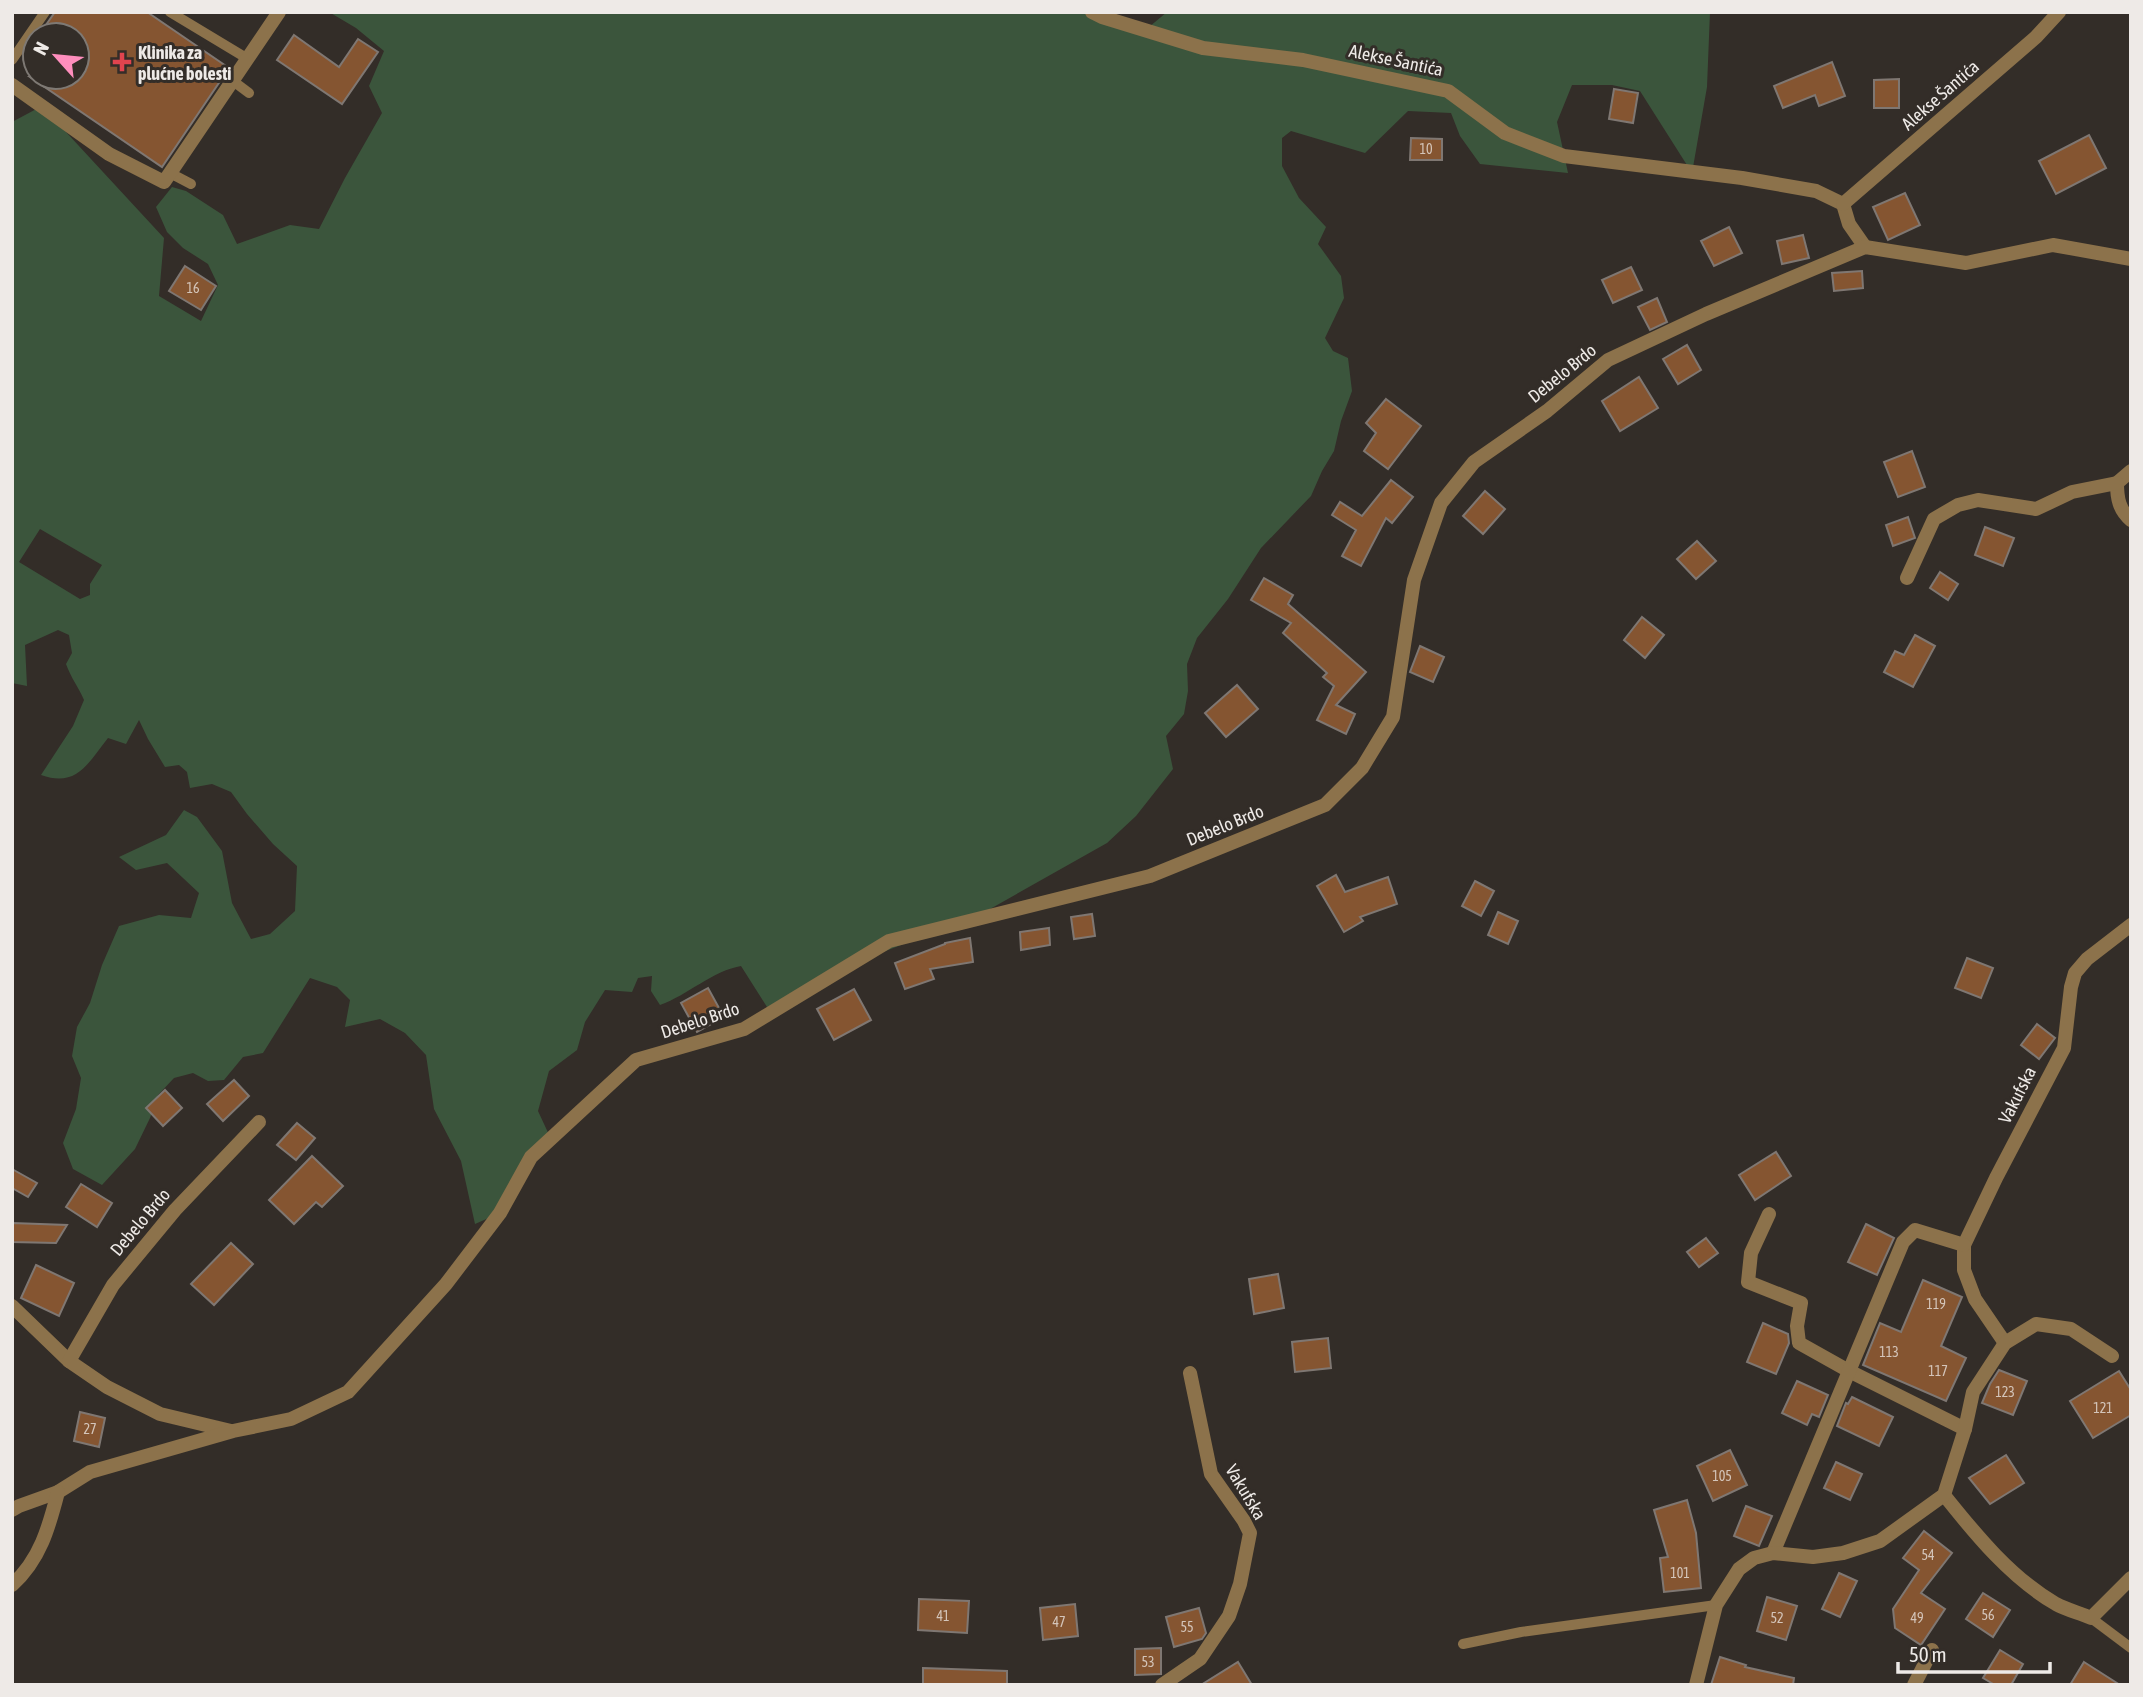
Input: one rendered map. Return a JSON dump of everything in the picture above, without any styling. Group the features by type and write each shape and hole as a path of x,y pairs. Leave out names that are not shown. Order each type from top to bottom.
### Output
{"street":[{"path":"12,85 109,154 164,181 279,12"},
{"name":"Alekse Šantića","path":"1092,12 1203,48 1303,60 1448,91 1505,134 1564,156 1742,178 1816,191 1843,204 2036,37 2059,12"},
{"path":"1843,204 1849,224 1866,247 1966,263 2053,245 2131,260"},
{"name":"Debelo Brdo","path":"12,1510 58,1492 90,1472 233,1431 291,1419 348,1392 446,1284 500,1213 531,1157 636,1060 744,1029 889,941 1150,876 1325,805 1362,768 1393,717 1414,580 1441,503 1474,462 1547,411 1608,360 1706,314 1866,247"},
{"path":"1907,578 1934,519 1958,505 1978,500 2036,509 2072,492 2117,483 2131,471"},
{"path":"2117,483 2117,500 2127,518 2131,520"},
{"name":"Vakufska","path":"1964,1245 2064,1048 2075,972 2131,925"},
{"name":"Debelo Brdo","path":"69,1361 113,1285 174,1210 258,1122"},
{"path":"1769,1214 1751,1253 1748,1282 1801,1303 1797,1326 1799,1343 1965,1429"},
{"path":"1773,1553 1903,1242 1915,1230 1964,1245 1964,1270 1975,1299 2005,1343"},
{"name":"Debelo Brdo","path":"12,1307 69,1361 107,1387 160,1414 233,1431"},
{"path":"1696,1685 1716,1605 1739,1569 1754,1558 1773,1553 1813,1558 1843,1553 1880,1541 1944,1495 1965,1429 1973,1392 2005,1343 2036,1324 2071,1329 2112,1356"},
{"name":"Vakufska","path":"1162,1685 1200,1659 1229,1616 1240,1584 1250,1534 1211,1474 1190,1373"},
{"path":"12,1585 26,1572 48,1533 58,1492"},
{"path":"1944,1495 1984,1545 2056,1604 2091,1618 2131,1578"},
{"path":"1914,1685 1932,1650"}],"lane":[{"path":"12,60 45,12"},
{"path":"170,12 248,59"},
{"path":"233,81 249,93"},
{"path":"170,173 191,184"},
{"path":"1463,1644 1521,1632 1716,1605"},
{"path":"2091,1618 2131,1648"}],"green space":[{"path":"329,12 1092,12 1149,27 1167,12 1710,12 1707,87 1692,173 1640,91 1612,85 1572,85 1557,122 1568,173 1480,164 1460,136 1451,113 1408,111 1365,153 1291,131 1282,138 1282,166 1299,198 1326,227 1318,244 1341,276 1344,298 1325,338 1333,351 1348,358 1352,391 1334,451 1311,496 1261,548 1228,599 1197,638 1187,664 1188,691 1184,714 1166,736 1173,769 1136,816 1107,843 983,913 878,954 778,1005 767,1007 741,966 720,973 660,1005 651,991 652,976 638,978 632,992 605,990 585,1022 577,1050 549,1071 538,1111 551,1139 500,1213 475,1224 461,1161 434,1109 426,1055 405,1033 380,1019 345,1027 350,1000 337,987 310,978 263,1053 243,1057 224,1080 208,1081 193,1073 174,1078 158,1095 135,1149 102,1185 73,1169 63,1143 76,1109 81,1078 72,1056 77,1027 90,1003 102,965 119,926 159,915 191,918 199,893 167,863 136,870 119,857 166,835 184,810 197,817 222,851 232,903 251,939 270,934 295,911 297,866 273,844 231,792 212,784 190,788 187,772 179,765 165,767 139,720 126,744 108,738 88,764 73,776 53,778 41,775 73,726 84,700 66,664 72,653 69,635 58,630 25,645 27,686 12,683 12,122 42,106 164,238 159,296 201,321 218,285 208,264 183,248 167,232 156,207 172,187 186,191 223,215 237,244 290,225 319,229 382,113 369,86 384,51 356,28","holes":["40,529 102,565 90,584 90,595 80,599 19,562"]}],"building":[{"path":"55,12 147,12 229,68 162,167 51,91 91,91 91,21 49,21"},
{"path":"294,35 339,67 358,39 378,52 342,104 277,60"},
{"path":"1832,62 1845,96 1819,106 1815,95 1783,108 1774,86"},
{"path":"1899,79 1899,108 1874,108 1874,80"},
{"path":"1614,89 1638,93 1633,123 1609,119"},
{"path":"2089,135 2106,168 2056,194 2039,161"},
{"path":"1411,138 1442,139 1442,160 1410,160"},
{"path":"1905,193 1920,225 1888,240 1873,207"},
{"path":"1729,227 1742,253 1714,266 1701,241"},
{"path":"1803,235 1809,258 1782,264 1777,241"},
{"path":"185,266 216,286 201,310 169,291"},
{"path":"1631,267 1642,290 1613,303 1602,280"},
{"path":"1862,271 1863,288 1834,291 1832,273"},
{"path":"1657,298 1667,322 1650,330 1638,307"},
{"path":"1687,345 1701,370 1678,384 1663,359"},
{"path":"1639,377 1658,408 1620,431 1602,401"},
{"path":"1386,399 1421,426 1388,469 1364,451 1376,433 1366,423"},
{"path":"1912,451 1925,487 1898,497 1884,462"},
{"path":"1391,480 1413,497 1392,523 1386,518 1361,566 1342,556 1356,530 1332,515 1340,502 1362,516"},
{"path":"1485,491 1505,509 1483,534 1463,516"},
{"path":"1908,517 1915,538 1893,546 1886,525"},
{"path":"1985,527 2014,538 2003,566 1975,555"},
{"path":"1697,541 1716,561 1696,579 1677,559"},
{"path":"1940,572 1958,584 1948,600 1930,588"},
{"path":"1264,578 1293,595 1288,604 1366,672 1336,705 1355,714 1346,734 1317,720 1334,686 1323,677 1327,673 1283,633 1291,623 1251,600"},
{"path":"1642,617 1664,635 1645,658 1624,640"},
{"path":"1915,635 1935,646 1913,687 1884,672 1895,651 1904,655"},
{"path":"1420,646 1444,657 1433,682 1410,672"},
{"path":"1237,685 1258,709 1226,737 1205,713"},
{"path":"1336,875 1345,892 1388,877 1397,904 1360,917 1363,921 1344,932 1317,886"},
{"path":"1475,881 1494,891 1481,916 1462,906"},
{"path":"1498,912 1518,921 1508,944 1488,935"},
{"path":"1092,914 1095,936 1074,939 1071,917"},
{"path":"1049,928 1050,945 1021,950 1020,932"},
{"path":"970,938 973,962 930,969 934,979 905,989 895,963 945,943"},
{"path":"1967,958 1993,968 1981,998 1955,988"},
{"path":"708,988 724,1017 697,1032 681,1003"},
{"path":"854,989 871,1020 834,1040 817,1009"},
{"path":"2037,1024 2055,1038 2039,1059 2021,1045"},
{"path":"234,1080 249,1096 223,1121 207,1104"},
{"path":"165,1090 182,1108 163,1126 146,1108"},
{"path":"297,1123 315,1138 296,1160 277,1145"},
{"path":"1776,1152 1791,1176 1755,1200 1739,1175"},
{"path":"312,1156 343,1186 322,1207 316,1202 294,1224 269,1200"},
{"path":"12,1169 37,1183 28,1197 12,1188"},
{"path":"81,1184 112,1203 97,1227 66,1207"},
{"path":"12,1223 67,1225 56,1243 12,1242"},
{"path":"1866,1224 1894,1238 1877,1275 1848,1262"},
{"path":"1706,1238 1718,1253 1699,1267 1687,1252"},
{"path":"231,1243 253,1264 214,1305 191,1284"},
{"path":"36,1265 74,1283 59,1316 21,1298"},
{"path":"1278,1274 1284,1308 1254,1314 1249,1279"},
{"path":"1923,1280 1962,1297 1941,1346 1966,1358 1946,1401 1863,1365 1880,1323 1901,1332"},
{"path":"1763,1323 1788,1334 1789,1343 1776,1374 1747,1362"},
{"path":"1328,1338 1331,1368 1295,1372 1292,1342"},
{"path":"1999,1370 2027,1381 2013,1415 1982,1403"},
{"path":"2119,1371 2131,1390 2131,1415 2093,1438 2070,1401"},
{"path":"1797,1381 1828,1395 1819,1417 1812,1414 1807,1425 1782,1413"},
{"path":"1852,1397 1893,1417 1879,1446 1837,1426 1846,1403 1848,1404"},
{"path":"80,1412 105,1418 99,1447 74,1441"},
{"path":"1730,1450 1747,1485 1713,1501 1697,1466"},
{"path":"2006,1455 2024,1483 1990,1504 1969,1478"},
{"path":"1836,1462 1862,1474 1850,1500 1824,1488"},
{"path":"1687,1500 1696,1533 1701,1588 1664,1592 1660,1558 1668,1557 1654,1510"},
{"path":"1746,1506 1772,1516 1759,1546 1734,1536"},
{"path":"1924,1531 1952,1553 1921,1593 1945,1609 1921,1645 1895,1628 1893,1609 1919,1570 1903,1558"},
{"path":"1839,1573 1857,1581 1840,1617 1822,1609"},
{"path":"1983,1593 2010,1610 1993,1637 1966,1619"},
{"path":"1767,1597 1797,1606 1786,1640 1757,1631"},
{"path":"919,1599 969,1601 967,1633 918,1630"},
{"path":"1075,1604 1078,1636 1043,1640 1040,1608"},
{"path":"1199,1608 1206,1633 1202,1639 1174,1647 1166,1617"},
{"path":"1161,1648 1161,1674 1135,1675 1135,1649"},
{"path":"2000,1650 2023,1664 2011,1685 1995,1685 1983,1678"},
{"path":"1720,1657 1746,1665 1745,1667 1794,1678 1793,1685 1711,1685"},
{"path":"1238,1662 1252,1685 1201,1685"},
{"path":"2084,1662 2120,1685 2070,1685"},
{"path":"923,1668 1007,1671 1007,1685 923,1685"}],"place":[{"name":"Klinika za plućne bolesti","path":"122,62"}]}
